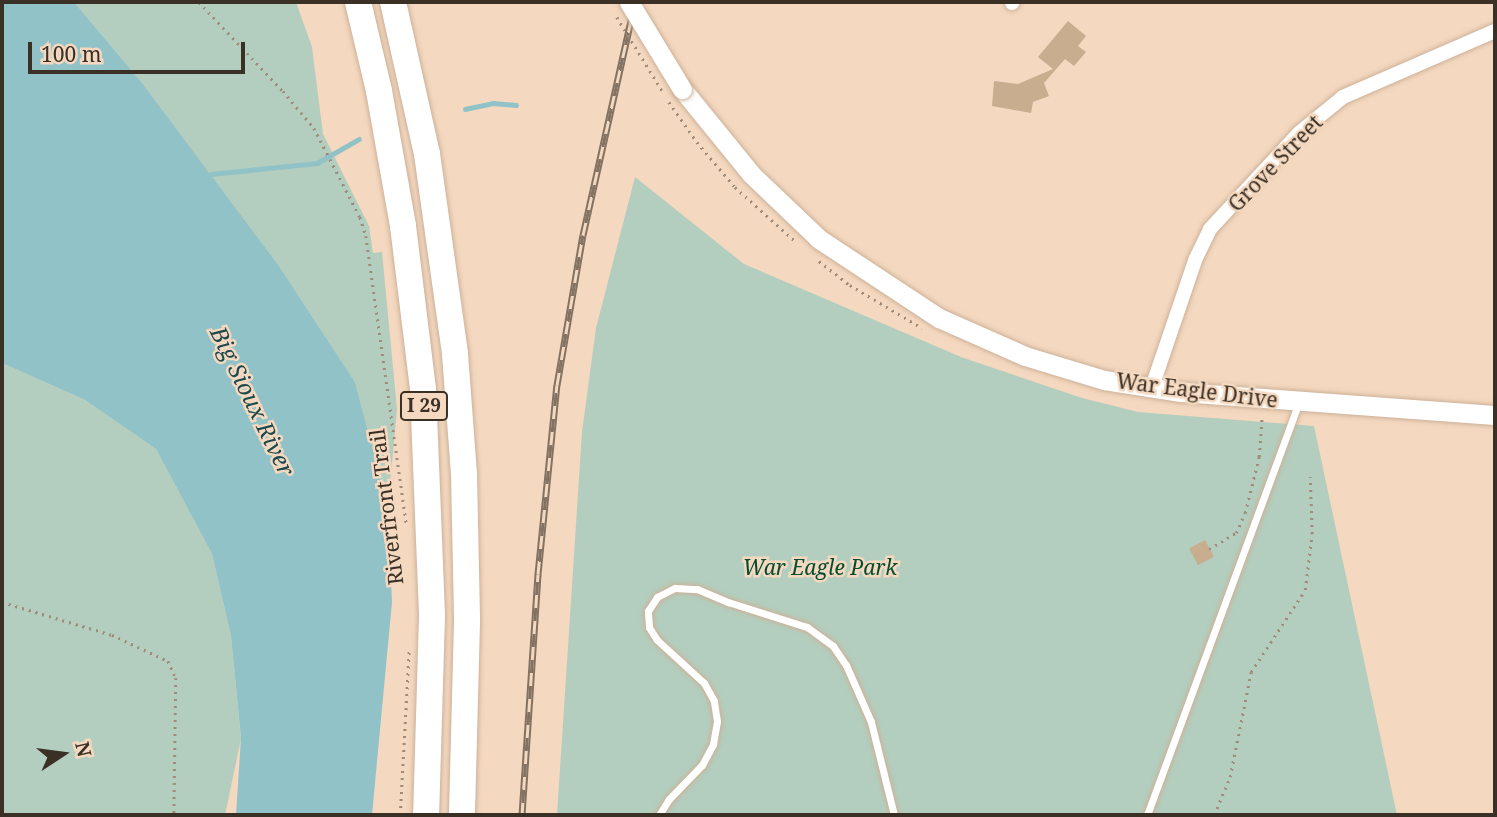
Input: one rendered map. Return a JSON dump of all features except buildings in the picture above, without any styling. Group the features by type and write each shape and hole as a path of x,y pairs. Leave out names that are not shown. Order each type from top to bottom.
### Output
{"highway":[{"name":"I 29","path":"358,2 379,91 403,226 423,390 432,616 426,815"},
{"name":"I 29","path":"393,2 427,154 455,354 464,474 467,609 462,815"}],"main road":[{"name":"War Eagle Drive","path":"621,7 676,95 751,174 819,239 939,318 1026,356 1104,380 1262,399 1495,415"}],"street":[{"name":"Grove Street","path":"1152,387 1196,258 1210,229 1299,133 1343,97 1495,31"}],"lane":[{"path":"1147,815 1299,402"},
{"path":"659,815 669,799 702,765 713,744 718,721 714,701 704,683 657,640 649,627 648,611 657,597 675,588 697,589 728,602 807,627 833,646 846,665 870,722 894,815"}],"path":[{"name":"Riverfront Trail","path":"199,2 314,128 348,191 366,236 408,534"},
{"path":"621,7 676,95"},
{"path":"1209,549 1236,533 1245,513 1259,457 1262,399"},
{"path":"1214,815 1230,777 1251,672 1305,590 1312,534 1310,477"},
{"path":"2,601 112,635 167,661 176,678 174,815"},
{"path":"400,815 410,640"}],"green space":[{"path":"74,2 296,2 312,47 323,134 369,226 373,253 382,252 397,409 388,506 355,382 279,266 143,84"},
{"name":"War Eagle Park","path":"635,177 744,264 961,357 1082,398 1138,412 1314,426 1397,815 557,815 582,432 596,328"},
{"path":"2,363 85,400 156,449 212,554 231,636 241,739 225,815 2,815"}],"water":[{"name":"Big Sioux River","path":"2,2 74,2 143,84 279,266 355,382 388,506 392,602 372,815 236,815 241,738 231,636 212,554 156,449 85,400 2,363"}],"waterway":[{"path":"465,109 493,103 516,105"},
{"path":"211,174 317,163 359,139"}],"railway":[{"path":"522,815 538,574 557,385 583,235 635,2"}]}
